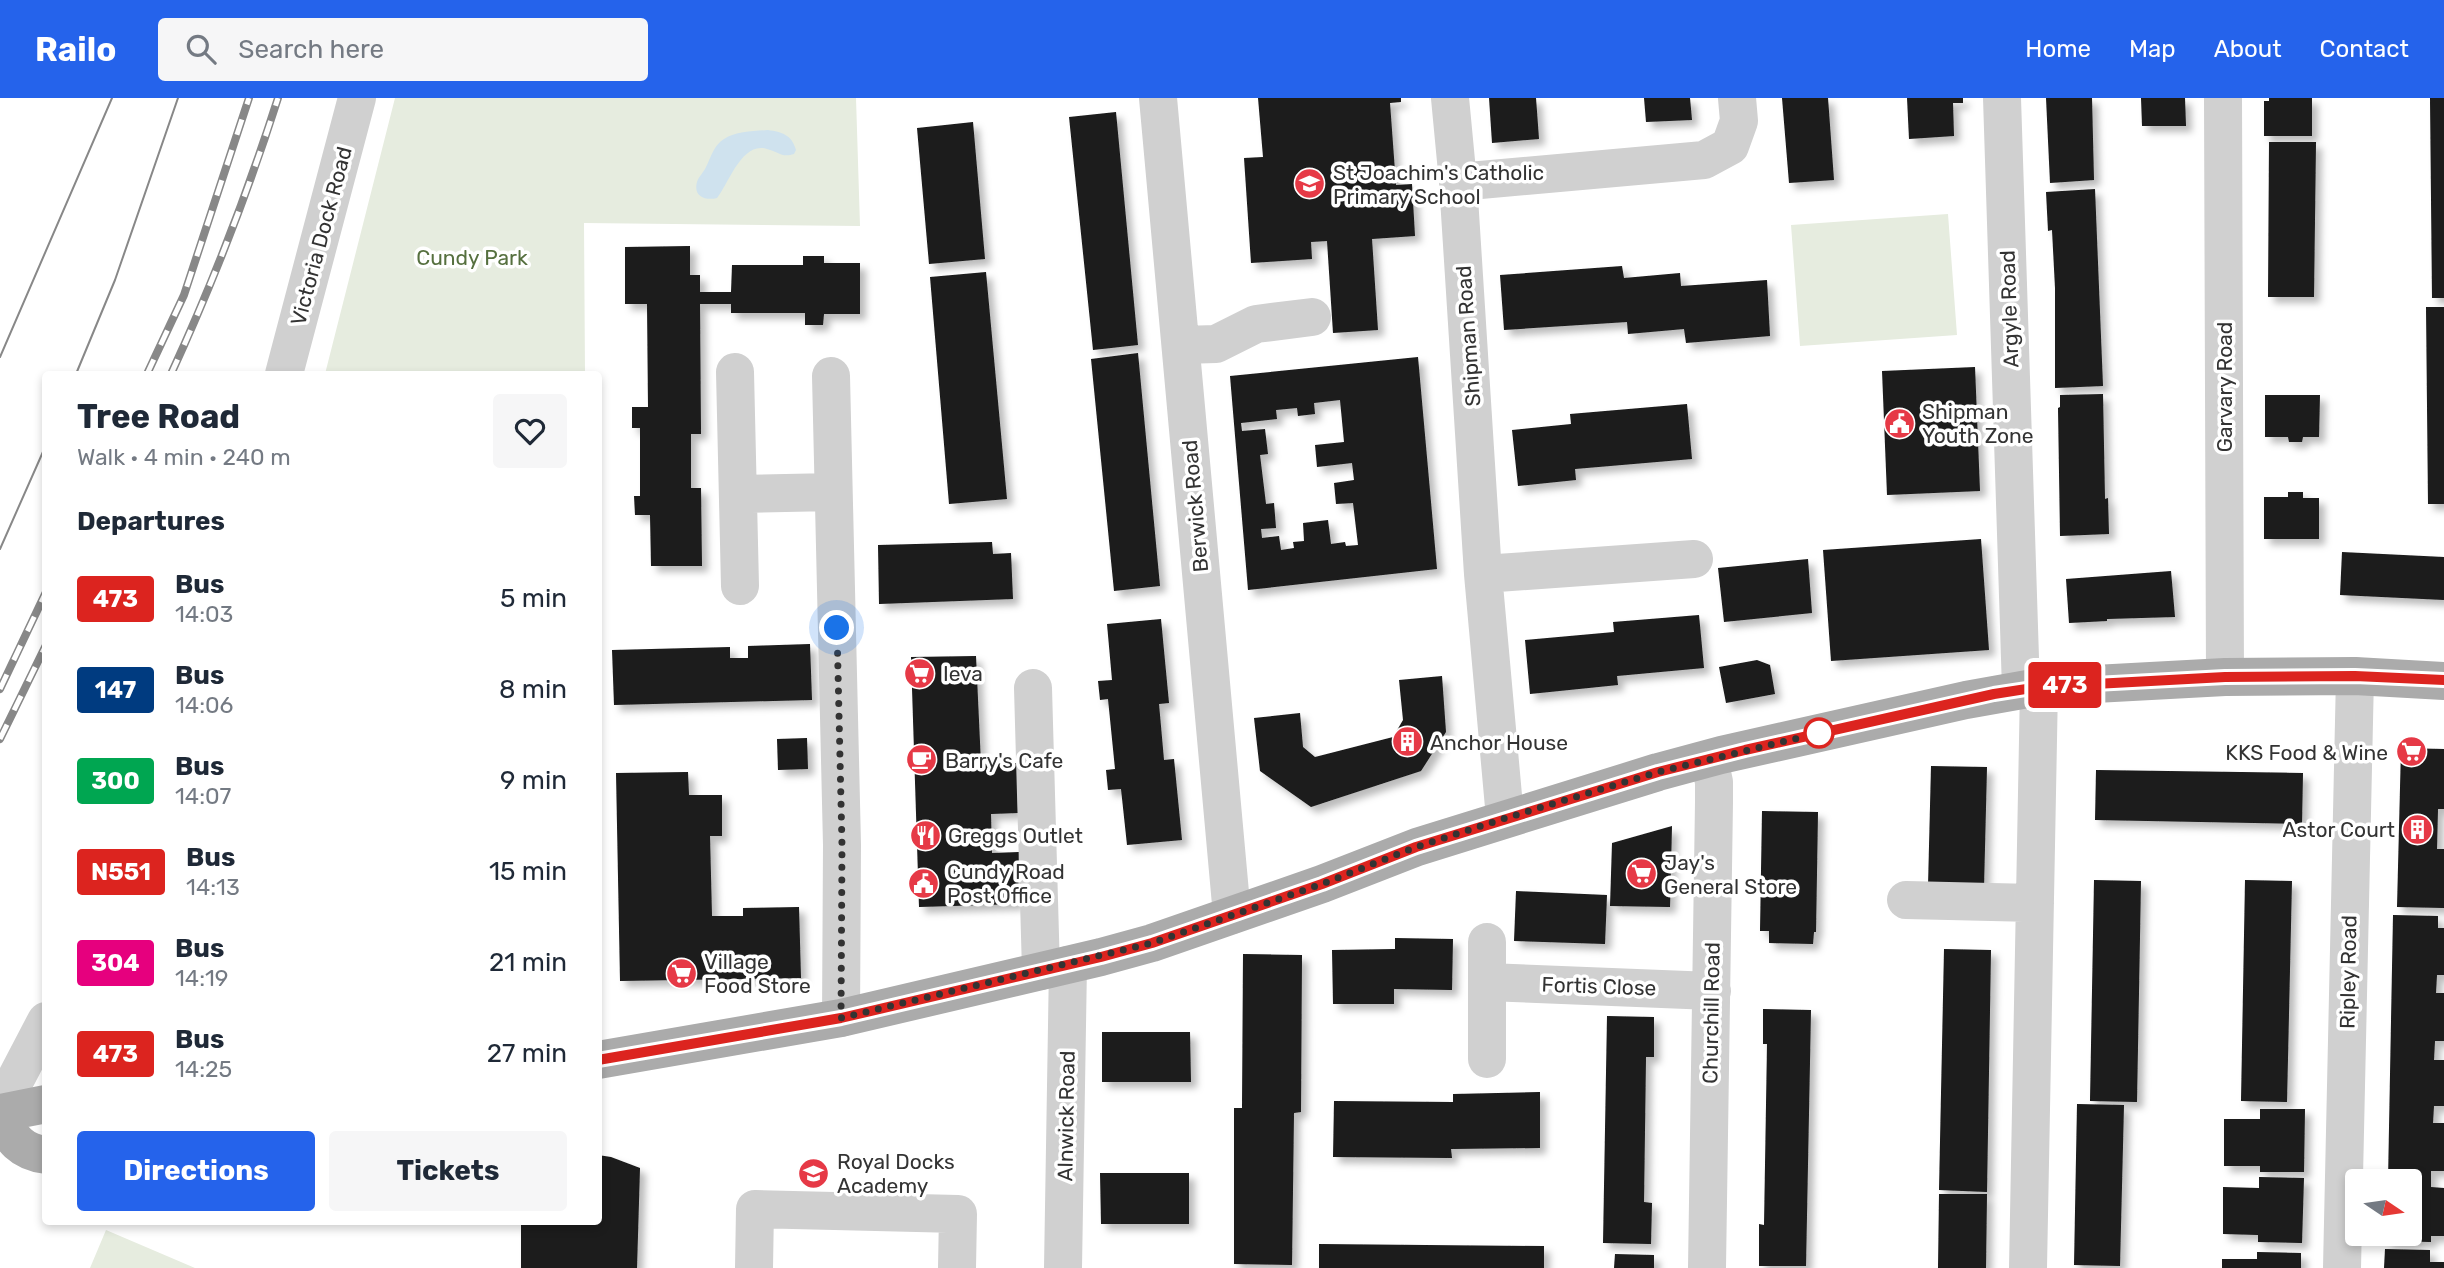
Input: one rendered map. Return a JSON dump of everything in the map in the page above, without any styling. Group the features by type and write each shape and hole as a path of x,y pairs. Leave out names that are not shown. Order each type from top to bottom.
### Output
{"main road":[{"path":"602,1059 841,1018 1152,943 1322,884 1416,847 1709,759 2030,688 2225,677 2355,676 2444,681"},
{"path":"42,1105 0,1113 16,1144 34,1153 42,1154"}],"street":[{"name":"Victoria Dock Road","path":"285,371 357,98"},
{"name":"Berwick Road","path":"1158,98 1233,915"},
{"name":"Shipman Road","path":"1450,98 1458,182 1483,575 1506,818"},
{"path":"1458,182 1704,160 1730,146 1739,121 1737,98"},
{"name":"Argyle Road","path":"2002,98 2030,688 2035,903 2028,1268"},
{"name":"Garvary Road","path":"2223,98 2225,677"},
{"path":"1182,345 1216,344 1256,324 1312,317"},
{"path":"735,372 740,586"},
{"path":"831,376 842,845 841,1018"},
{"path":"738,494 833,492"},
{"path":"1483,575 1694,559"},
{"name":"Ripley Road","path":"2342,1268 2355,676"},
{"name":"Alnwick Road","path":"1033,688 1054,968 1063,1268"},
{"name":"Churchill Road","path":"1707,1268 1714,802 1714,782 1709,759"},
{"path":"1906,900 2035,903"},
{"path":"1487,942 1487,1059"},
{"name":"Fortis Close","path":"1487,982 1712,991"},
{"path":"0,1113 42,1029"},
{"path":"754,1268 755,1209 958,1214 957,1268"}],"green space":[{"name":"Cundy Park","path":"395,98 856,98 860,226 584,223 585,371 326,371"},
{"path":"1948,214 1957,335 1800,346 1791,225"},
{"path":"106,1230 195,1268 90,1268"}],"water":[{"path":"768,130 782,133 789,138 796,150 794,154 783,155 758,148 750,151 737,165 717,198 708,199 698,194 698,180 721,142 740,133"}],"building":[{"path":"1258,98 1401,98 1401,102 1390,103 1396,185 1412,184 1415,236 1372,239 1378,330 1333,333 1327,241 1311,242 1312,259 1251,263 1244,158 1263,157"},
{"path":"1489,98 1536,98 1539,139 1492,143"},
{"path":"1644,98 1690,98 1692,120 1646,122"},
{"path":"1782,98 1828,98 1834,180 1789,183"},
{"path":"1907,98 1963,98 1963,103 1953,103 1954,136 1909,139"},
{"path":"2046,98 2092,98 2094,180 2050,183"},
{"path":"2141,98 2185,98 2186,126 2142,126"},
{"path":"2269,98 2312,98 2312,136 2264,136 2264,101 2269,101"},
{"path":"2430,98 2444,98 2444,298 2432,298"},
{"path":"1116,112 1138,345 1093,350 1069,117"},
{"path":"973,122 985,259 929,264 917,128"},
{"path":"2269,142 2316,142 2314,297 2268,297"},
{"path":"2095,189 2103,386 2055,388 2055,288 2052,230 2048,231 2046,192"},
{"path":"690,246 690,275 700,275 700,292 731,292 732,265 803,265 803,256 824,256 824,263 860,263 860,314 824,314 823,325 805,325 805,313 731,313 731,304 700,304 701,434 691,434 691,488 701,488 702,566 651,566 650,515 635,515 634,496 640,496 640,428 632,428 632,407 648,407 647,304 625,304 625,247"},
{"path":"1622,266 1624,278 1680,273 1681,286 1767,280 1770,336 1686,343 1684,329 1628,334 1627,322 1504,330 1500,275"},
{"path":"986,272 1007,499 949,504 930,277"},
{"path":"2426,307 2444,307 2444,504 2428,504"},
{"path":"1138,353 1160,586 1114,591 1091,359"},
{"path":"1418,357 1437,569 1248,590 1230,376","holes":["1340,400 1344,442 1315,445 1317,467 1352,463 1354,480 1334,483 1336,504 1353,503 1358,545 1346,546 1345,542 1331,544 1328,520 1303,523 1304,541 1293,542 1294,548 1281,550 1279,536 1262,538 1261,529 1276,528 1274,503 1266,504 1260,455 1268,454 1265,429 1242,431 1241,423 1277,419 1276,410 1297,408 1298,416 1315,414 1314,403"]},
{"path":"1975,367 1980,491 1887,495 1882,371"},
{"path":"2103,394 2105,499 2108,498 2109,534 2060,536 2060,395"},
{"path":"2265,395 2320,395 2319,437 2303,437 2302,442 2289,442 2288,437 2265,437"},
{"path":"1687,404 1692,459 1575,469 1576,480 1518,486 1512,430 1571,424 1570,414"},
{"path":"2288,492 2303,492 2303,498 2319,498 2319,539 2264,539 2264,497 2288,497"},
{"path":"1981,539 1989,650 1831,661 1823,550"},
{"path":"992,542 993,554 1011,553 1013,599 879,604 878,545"},
{"path":"2342,552 2444,557 2444,600 2340,595"},
{"path":"1808,559 1812,613 1724,622 1718,568"},
{"path":"2171,571 2175,617 2069,623 2066,579"},
{"path":"1699,615 1704,668 1617,676 1618,685 1530,694 1525,640 1614,632 1613,622"},
{"path":"1161,619 1169,703 1159,704 1164,760 1174,759 1182,840 1127,845 1121,789 1108,790 1106,770 1115,769 1108,699 1100,700 1098,681 1112,680 1107,624"},
{"path":"810,644 812,700 614,705 612,650 730,647 730,658 748,658 748,646"},
{"path":"976,656 981,764 1017,763 1018,813 991,814 992,853 1019,852 1018,904 919,907 911,657"},
{"path":"1757,660 1770,665 1775,694 1726,703 1719,667"},
{"name":"Anchor House","path":"1442,676 1446,732 1421,771 1311,807 1260,771 1254,718 1300,713 1303,747 1315,757 1393,737 1403,720 1399,680"},
{"path":"807,738 808,769 778,770 777,739"},
{"name":"Astor Court","path":"2401,748 2444,749 2444,809 2438,809 2437,849 2444,849 2444,908 2397,907"},
{"path":"1931,766 1987,767 1984,887 1928,886"},
{"path":"2096,770 2303,773 2302,824 2095,820"},
{"path":"688,772 689,795 722,795 722,836 710,836 712,916 743,916 743,908 799,907 801,978 620,981 616,773"},
{"path":"1762,811 1818,812 1816,932 1813,944 1769,943 1769,931 1760,931"},
{"name":"Jay's General Store","path":"1672,826 1670,907 1610,906 1612,843"},
{"path":"2094,880 2141,881 2137,1102 2090,1101"},
{"path":"2245,880 2292,881 2287,1102 2241,1101"},
{"path":"1516,891 1607,895 1605,944 1514,941"},
{"path":"2393,915 2438,916 2438,928 2444,928 2444,975 2437,975 2436,993 2444,993 2444,1041 2435,1041 2434,1060 2444,1060 2444,1106 2434,1106 2433,1123 2444,1123 2444,1171 2431,1171 2431,1187 2444,1188 2444,1236 2431,1236 2431,1242 2422,1242 2422,1169 2388,1169"},
{"path":"1395,938 1453,939 1452,990 1394,989 1394,1004 1333,1004 1332,950 1395,949"},
{"path":"1944,949 1991,950 1987,1192 1939,1190"},
{"path":"1243,954 1302,955 1301,1112 1294,1113 1292,1265 1234,1264 1234,1108 1242,1108"},
{"path":"1763,1009 1811,1010 1806,1266 1759,1266 1759,1224 1764,1225 1767,1044 1763,1044"},
{"path":"1607,1016 1654,1017 1654,1057 1646,1057 1644,1202 1652,1203 1651,1244 1603,1243"},
{"path":"1102,1032 1190,1032 1191,1082 1102,1082"},
{"path":"1540,1092 1540,1148 1451,1149 1452,1158 1333,1157 1334,1101 1453,1102 1453,1094"},
{"path":"2077,1104 2124,1105 2120,1266 2074,1265"},
{"path":"2260,1109 2305,1109 2304,1172 2260,1172 2260,1166 2224,1166 2224,1119 2260,1119"},
{"path":"602,1156 640,1168 637,1268 521,1268 521,1225 602,1225"},
{"path":"1100,1173 1189,1173 1189,1224 1101,1224"},
{"path":"2259,1177 2304,1178 2302,1243 2258,1242 2258,1235 2223,1234 2223,1187 2259,1188"},
{"path":"1939,1194 1987,1194 1986,1268 1938,1268"},
{"path":"1319,1244 1544,1246 1544,1268 1319,1268"},
{"path":"2385,1249 2430,1250 2430,1262 2444,1262 2444,1268 2384,1268"},
{"path":"2257,1252 2301,1253 2301,1268 2222,1268 2222,1259 2257,1259"},
{"path":"1615,1254 1654,1255 1654,1268 1614,1268"}],"tram line":[{"path":"0,357 112,98"},
{"path":"77,371 115,280 178,98"},
{"path":"0,549 42,454"}],"railway":[{"path":"148,371 184,295 249,98"},
{"path":"172,371 229,238 278,98"},
{"path":"0,689 42,600"},
{"path":"0,739 42,653"}],"bus line":[{"name":"473","path":"602,1059 841,1018 1101,957 1152,943 1322,884 1416,847 1658,772 1994,694 2039,687 2225,677 2355,676 2444,680"}],"place":[{"name":"St Joachim's Catholic Primary School","path":"1310,184"},
{"name":"Shipman Youth Zone","path":"1899,423"},
{"name":"Ieva","path":"920,673"},
{"name":"Anchor House","path":"1407,742"},
{"name":"KKS Food & Wine","path":"2411,752"},
{"name":"Barry's Cafe","path":"922,760"},
{"name":"Astor Court","path":"2418,829"},
{"name":"Greggs Outlet","path":"925,835"},
{"name":"Jay's General Store","path":"1641,874"},
{"name":"Cundy Road Post Office","path":"924,883"},
{"name":"Village Food Store","path":"681,973"},
{"name":"Royal Docks Academy","path":"814,1173"}],"route":[{"path":"837,628 842,845 841,1018 1152,943 1322,884 1416,847 1506,818 1658,772 1819,733"}]}
